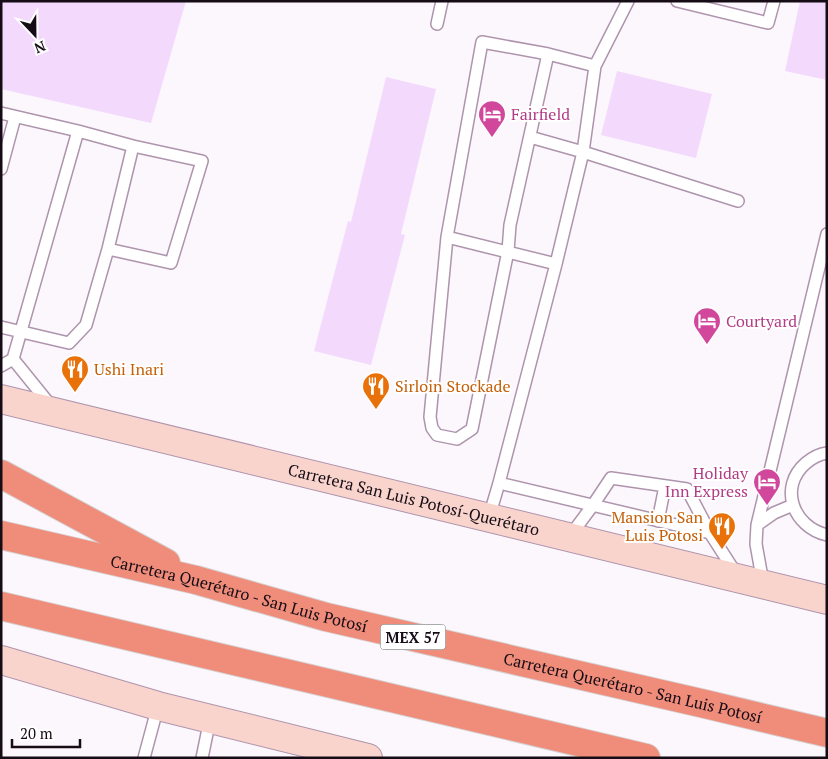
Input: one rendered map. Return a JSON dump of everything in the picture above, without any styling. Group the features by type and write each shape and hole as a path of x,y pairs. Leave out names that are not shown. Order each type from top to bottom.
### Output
{"highway":[{"path":"1,474 196,580"},
{"name":"Carretera Querétaro - San Luis Potosí","path":"1,534 196,580 326,617 827,732"},
{"path":"1,606 646,758"},
{"path":"1,625 98,629"}],"main road":[{"name":"Carretera San Luis Potosí-Querétaro","path":"1,399 827,600"},
{"path":"1,660 158,706 368,758"}],"lane":[{"path":"437,24 442,1"},
{"path":"489,518 556,264 582,152 596,66 628,1"},
{"path":"677,1 768,23 774,1"},
{"path":"548,54 510,225 508,251 472,429 456,439 437,435 432,428 430,417 447,237 482,42 548,54 596,66"},
{"path":"1,113 202,161 171,264 108,249"},
{"path":"1,169 15,117"},
{"path":"1,366 13,359 78,131"},
{"path":"530,137 738,201"},
{"path":"1,327 69,343 86,325 108,249 133,146"},
{"path":"751,581 757,525 827,234"},
{"path":"447,237 556,264"},
{"path":"13,359 56,412"},
{"path":"827,453 813,458 804,464 797,473 792,488 793,505 798,517 818,533 827,535"},
{"path":"570,537 611,478 687,489 710,533 751,581"},
{"path":"499,483 710,533"},
{"path":"658,521 665,486"},
{"path":"757,525 774,513 793,505"},
{"path":"144,758 158,706"},
{"path":"202,758 210,719"}],"building":[{"path":"1,1 186,1 151,123 1,89"},
{"path":"800,1 827,1 827,80 785,71"},
{"path":"617,71 712,94 696,158 601,135"},
{"path":"386,77 436,89 401,234 405,235 371,365 314,351 348,221 351,222"}],"place":[{"name":"Fairfield","path":"492,138"},
{"name":"Courtyard","path":"707,345"},
{"name":"Ushi Inari","path":"75,393"},
{"name":"Sirloin Stockade","path":"376,410"},
{"name":"Holiday Inn Express","path":"767,506"},
{"name":"Mansion San Luis Potosi","path":"722,550"}]}
